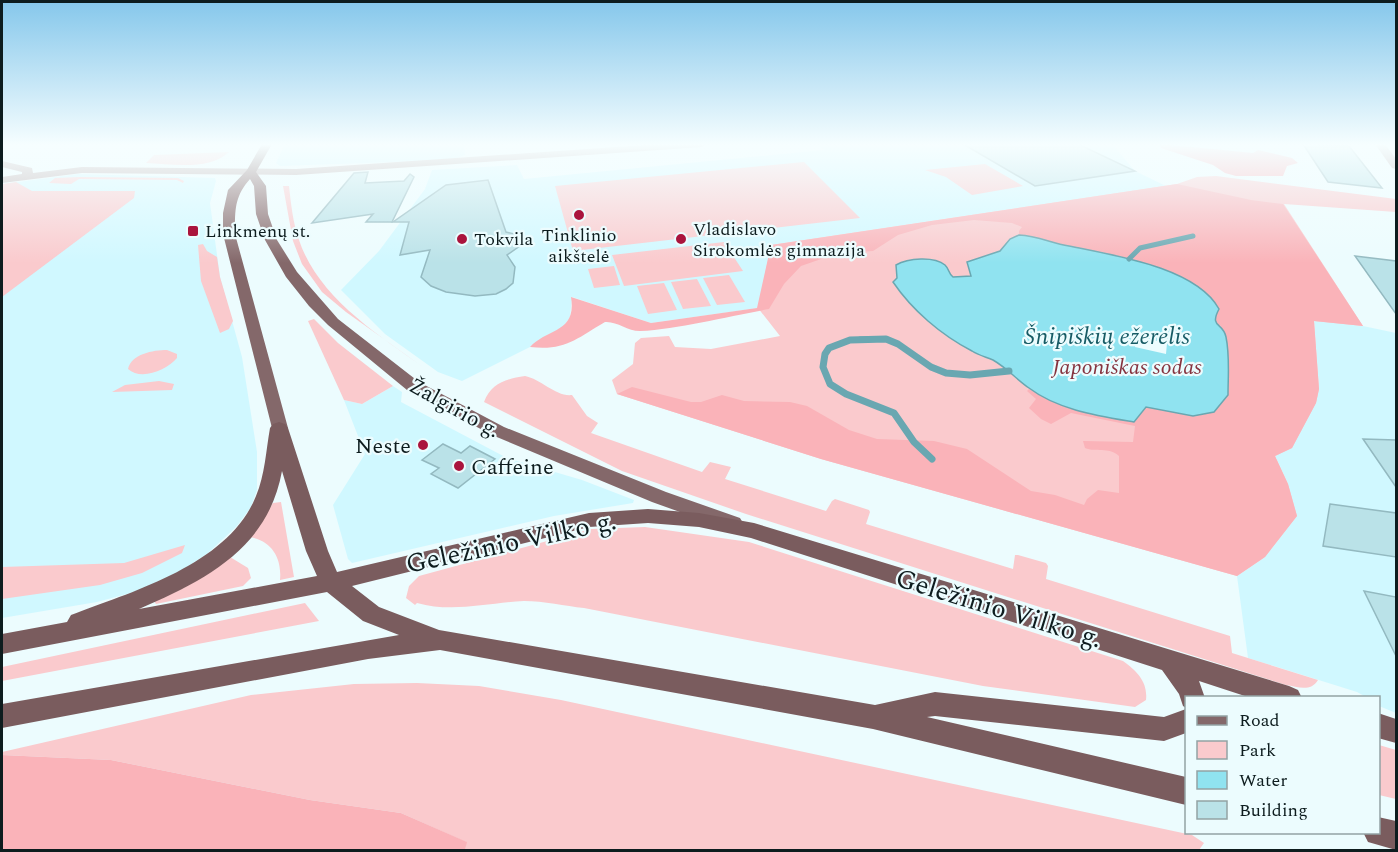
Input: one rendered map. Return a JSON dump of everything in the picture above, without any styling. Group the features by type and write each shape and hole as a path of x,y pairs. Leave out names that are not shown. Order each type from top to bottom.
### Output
{"highway":[{"path":"279,428 317,551 331,582 371,614 440,640 873,717 1185,791"},
{"path":"44,636 160,589 197,570 235,544 254,519 266,497 279,428"},
{"name":"Geležinio Vilko g.","path":"2,644 331,582 589,520 648,516 699,520 754,531 1283,696"},
{"path":"2,716 368,649 440,640"},
{"path":"1170,661 1191,691 1192,696"},
{"path":"873,717 934,704 1164,729 1185,721"},
{"path":"1380,726 1396,731"},
{"path":"1380,832 1396,836"}],"main road":[{"path":"240,184 234,190 230,213 230,234 279,428"},
{"name":"Žalgirio g.","path":"259,184 262,214 271,240 291,274 333,322 413,386 498,431 659,497 754,531"}],"shaded area":[{"path":"2,184 215,184 210,203 220,277 242,357 257,452 257,490 251,507 237,526 208,553 184,569 138,591 97,602 2,618"},
{"path":"427,184 1161,184 1166,186 771,245 758,308 651,323 572,297 570,317 564,326 530,347 462,381 438,372 385,334 341,290 379,251"},
{"path":"1177,184 1251,200 1283,204 1363,326 1314,321 1319,389 1316,403 1292,448 1275,456 1288,484 1297,516 1265,557 1237,576 821,459 617,394 632,387 691,402 701,402 722,395 744,401 790,402 807,406 849,430 877,439 934,441 967,449 1031,491 1055,495 1084,505 1087,499 1098,490 1119,493 1119,456 1111,451 1085,448 1083,441 1133,442 1135,426 1071,413 1051,424 1041,419 1029,408 1036,399 1027,391 1029,389 1080,409 1133,422 1145,407 1193,416 1221,326 1215,323 1214,318 1219,309 1208,295 1192,283 1152,265 1019,235 1022,227 1012,223 974,220 932,225 898,235 873,251 843,253 801,266 784,284 769,309 655,330 640,331 605,322 561,345 530,347 565,324 572,309 571,297 651,323 757,308 771,245"},
{"path":"1314,320 1396,333 1396,713 1380,706 1380,696 1364,696 1248,658 1237,576 1265,557 1288,484 1275,456 1319,389"},
{"path":"393,386 402,392 401,402 507,458 582,480 634,500 633,503 554,516 352,563 348,559 333,505 365,454 344,400 362,404"},
{"path":"2,755 111,760 310,800 401,813 467,842 465,850 2,850"}],"green space":[{"path":"2,184 19,184 32,191 135,191 134,198 2,297"},
{"path":"578,184 826,184 860,218 573,251 555,186"},
{"path":"956,184 1019,184 1023,186 972,195"},
{"name":"Japoniškas sodas","path":"1177,184 1277,184 1396,199 1396,212 1284,204 1363,326 1314,321 1319,389 1316,403 1292,448 1275,456 1288,484 1297,516 1265,557 1237,576 821,459 617,394 612,380 633,364 635,343 641,338 669,336 675,347 711,349 780,336 758,308 771,245"},
{"path":"283,186 289,186 299,240 320,279 334,297 386,341 322,292 302,264 293,241"},
{"path":"724,242 743,271 624,286 612,255"},
{"path":"203,244 207,251 217,257 220,277 233,321 229,329 220,333 201,281 198,245"},
{"path":"614,266 620,285 594,288 588,269"},
{"path":"729,275 745,302 717,305 703,278"},
{"path":"697,279 711,306 683,309 671,282"},
{"path":"664,283 677,310 648,314 637,286"},
{"path":"314,319 338,343 393,386 362,404 344,400 308,321"},
{"path":"167,350 177,354 177,358 161,370 140,374 128,369 138,356"},
{"path":"525,376 554,391 572,395 587,416 598,423 591,433 702,472 710,462 731,467 725,479 826,511 835,499 869,510 866,524 1013,569 1015,555 1046,563 1048,566 1046,579 1230,636 1232,653 1318,680 1308,687 1286,685 746,514 622,471 484,402 500,383"},
{"path":"159,381 174,384 172,390 112,392 125,385"},
{"path":"281,502 294,577 280,580 279,565 274,552 264,542 250,537 273,503"},
{"path":"645,527 749,542 1123,661 1143,682 1146,700 1135,707 983,686 584,608 524,601 443,607 417,603 415,605 406,598 409,586 419,576 591,529"},
{"path":"185,545 182,553 142,573 100,585 2,599 2,567 124,563"},
{"path":"230,557 248,568 251,578 243,586 156,604 154,601"},
{"path":"305,603 319,621 2,681 2,667"},
{"path":"417,683 479,686 561,700 1192,835 1204,843 1199,850 465,850 466,842 401,813 310,800 111,760 2,755 2,752 251,695 354,684"},
{"path":"1380,745 1396,750 1396,799 1380,795"}],"water":[{"name":"Šnipiškių ežerėlis","path":"1019,235 1152,265 1192,283 1208,295 1219,309 1215,319 1226,337 1229,366 1228,395 1214,412 1193,416 1146,407 1134,422 1079,411 1053,402 1040,396 998,363 960,345 938,330 918,312 893,282 897,278 896,265 921,259 940,262 947,267 953,277 971,276 967,262 1000,251 1010,239"}],"pier":[{"path":"1136,337 1167,343 1166,354 1135,347"}],"building":[{"path":"345,184 411,184 392,222 366,222 373,214 312,223"},
{"name":"Tokvila","path":"489,184 506,232 523,236 516,241 524,243 507,255 515,267 513,283 506,289 496,294 475,296 446,292 431,286 421,277 430,250 400,255 409,222 393,222 446,185"},
{"path":"1344,184 1379,184 1382,188"},
{"path":"1355,256 1396,261 1396,314"},
{"path":"1363,439 1396,440 1396,487"},
{"path":"443,444 461,453 470,446 495,459 458,488 431,474 439,468 422,460"},
{"path":"1330,504 1396,513 1396,557 1323,546"},
{"path":"1364,591 1396,597 1396,656"}],"waterway":[{"path":"1129,259 1140,248 1193,236"},
{"path":"860,339 886,339"},
{"path":"886,339 898,344 931,367 946,373 970,375 1009,371"},
{"path":"886,339 850,340 829,348 825,354 823,367 830,384 846,394 894,413 914,442 932,459"}],"place":[{"name":"Tinklinio aikštelė","path":"579,215"},
{"name":"Linkmenų st.","path":"193,231"},
{"name":"Tokvila","path":"462,239"},
{"name":"Vladislavo Sirokomlės gimnazija","path":"681,239"},
{"name":"Neste","path":"423,445"},
{"name":"Caffeine","path":"459,466"}]}
